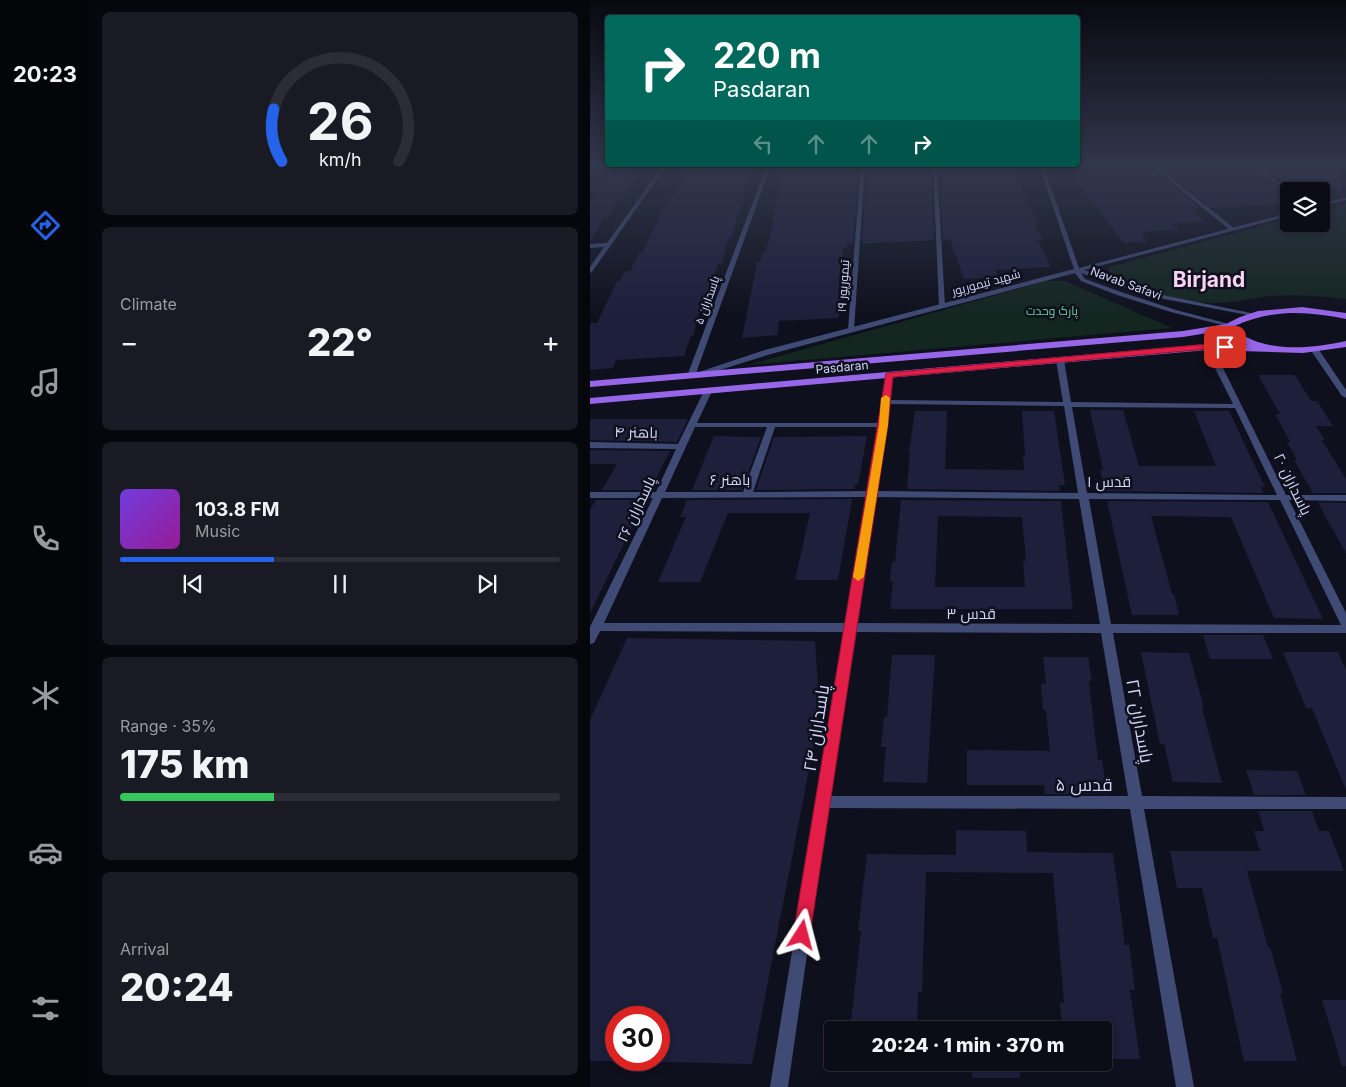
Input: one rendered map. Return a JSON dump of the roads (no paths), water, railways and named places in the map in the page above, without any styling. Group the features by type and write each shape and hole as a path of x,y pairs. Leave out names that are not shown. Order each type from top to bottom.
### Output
{"main road":[{"name":"Pasdaran","path":"590,384 1183,334 1230,325 1251,315 1271,311 1319,311"},
{"path":"1319,311 1346,311"},
{"path":"1319,311 1346,316"},
{"path":"1230,325 1231,332 1237,338 1276,349 1314,349 1346,344"},
{"name":"Pasdaran","path":"590,401 1208,346 1276,349"}],"street":[{"path":"590,271 629,216"},
{"name":"پاسداران ۵","path":"691,376 750,216"},
{"name":"تیمورپور ۱۹","path":"851,330 860,216"},
{"path":"938,216 942,306"},
{"path":"1058,216 1077,270"},
{"path":"1215,216 1232,229"},
{"name":"شهید تیمورپور","path":"691,376 768,352 1280,216"},
{"path":"590,246 608,245"},
{"name":"Navab Safavi","path":"1230,325 1188,316 1109,290 1083,280 1078,276 1077,270 1156,296 1251,315"},
{"path":"1314,349 1346,396"},
{"name":"پاسداران ۲۰","path":"1214,356 1346,624"},
{"name":"پاسداران ۲۲","path":"1060,360 1184,1087"},
{"name":"پاسداران ۲۴","path":"779,1087 822,802 883,425 889,375"},
{"name":"پاسداران ۲۶","path":"590,640 708,391"},
{"path":"885,402 1239,406"},
{"path":"692,425 883,425"},
{"path":"747,494 772,425"},
{"name":"باهنر ۴","path":"590,445 682,446"},
{"name":"قدس ۱","path":"871,494 1346,498"},
{"name":"باهنر ۶","path":"590,495 871,494"},
{"name":"قدس ۳","path":"596,627 1346,629"},
{"name":"قدس ۵","path":"822,802 1346,803"}],"district":[{"name":"Birjand","path":"1209,279"}],"park label":[{"name":"پارک وحدت","path":"1052,310"}]}
